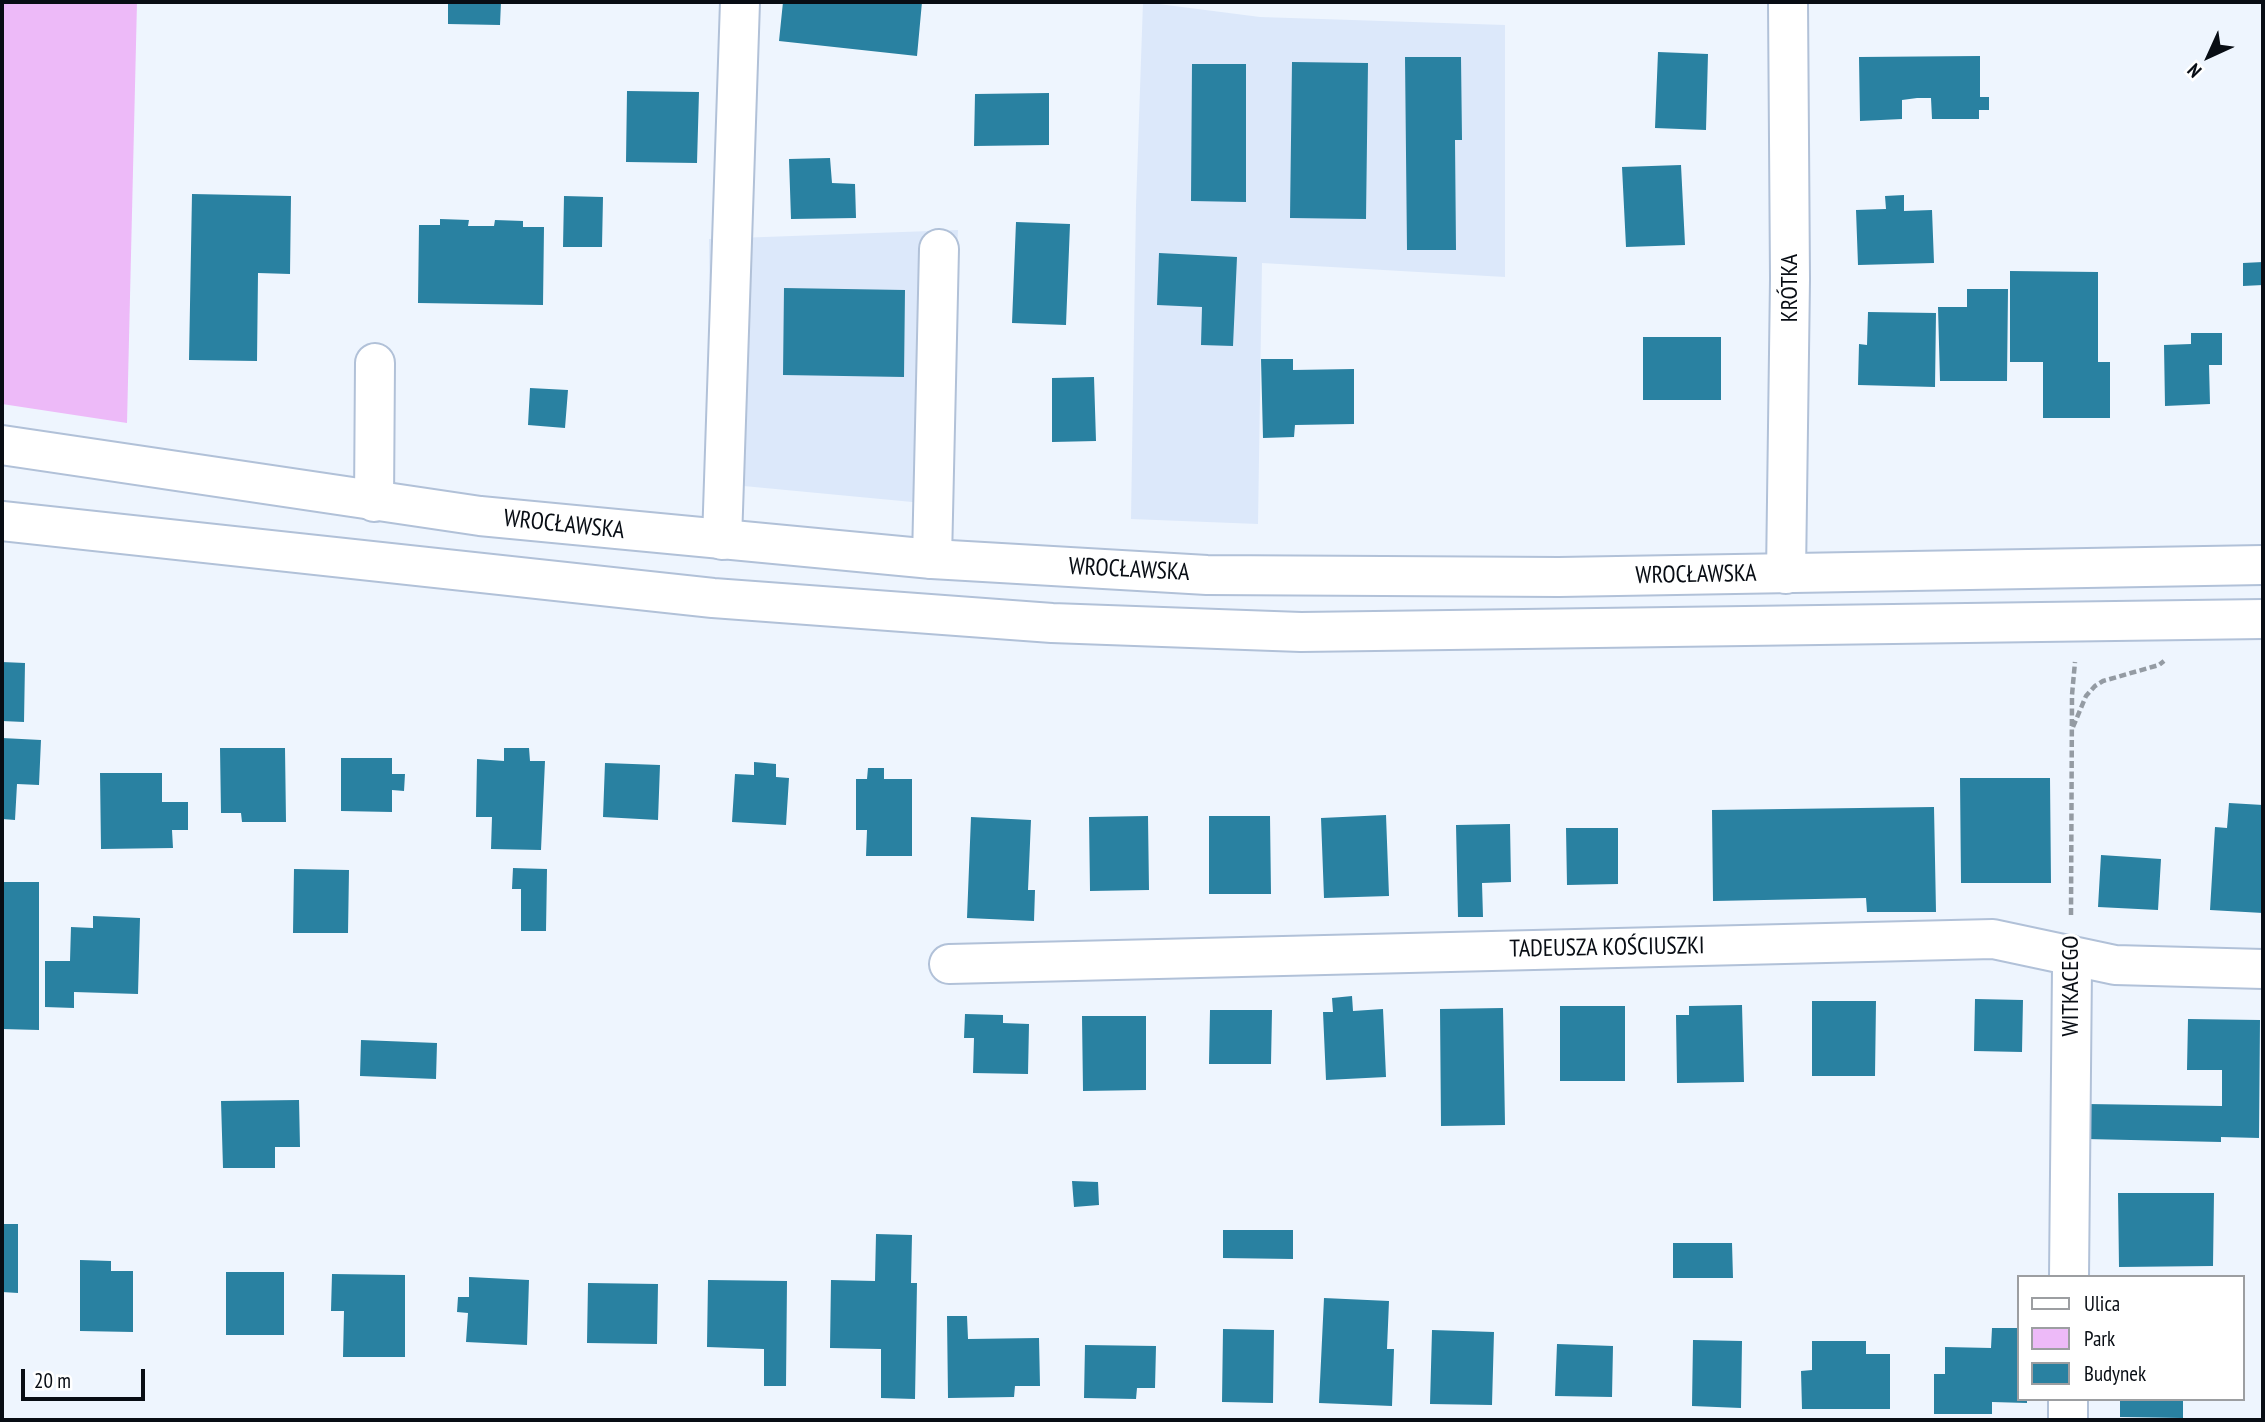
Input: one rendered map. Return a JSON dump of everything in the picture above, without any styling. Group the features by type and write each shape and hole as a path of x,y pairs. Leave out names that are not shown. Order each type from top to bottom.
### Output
{"main road":[{"path":"722,540 740,2"},
{"name":"KRÓTKA","path":"1786,574 1790,279 1788,2"},
{"path":"932,559 939,249"},
{"path":"374,502 375,363"},
{"name":"WROCŁAWSKA","path":"2,445 480,516 932,559 1220,575 1559,578 2263,565"},
{"path":"2,521 713,598 1066,623 1301,632 2263,619"},
{"name":"TADEUSZA KOŚCIUSZKI","path":"949,964 1993,939 2115,965 2263,969"},
{"name":"WITKACEGO","path":"2069,1275 2071,955"},
{"path":"2068,1401 2068,1420"}],"path":[{"path":"2072,731 2086,696 2095,686 2103,681 2159,665 2168,657"},
{"name":"WITKACEGO","path":"2071,955 2074,675"}],"shaded area":[{"path":"1143,2 1260,17 1505,25 1505,277 1262,263 1258,524 1131,519 1136,205"},
{"path":"958,230 944,505 712,483 709,239"}],"green space":[{"path":"2,2 137,2 127,423 2,404"}],"building":[{"path":"448,2 501,2 500,25 448,24"},
{"path":"783,2 922,2 917,56 779,41"},
{"path":"1658,52 1708,54 1706,130 1655,128"},
{"path":"1980,56 1980,97 1989,97 1989,110 1979,110 1979,119 1932,119 1931,98 1917,98 1902,100 1902,119 1860,121 1859,57"},
{"path":"1405,57 1461,57 1462,140 1455,140 1456,250 1407,250"},
{"path":"1292,62 1368,63 1366,219 1290,218"},
{"path":"1192,64 1246,64 1246,202 1191,201"},
{"path":"627,91 699,92 697,163 626,162"},
{"path":"1049,93 1049,145 974,146 975,94"},
{"path":"830,158 832,183 855,184 856,218 791,219 789,159"},
{"path":"1681,165 1685,245 1626,247 1622,167"},
{"path":"192,194 291,196 290,274 258,273 257,361 189,360"},
{"path":"1904,195 1904,211 1932,210 1934,263 1858,265 1856,210 1886,209 1885,196"},
{"path":"564,196 603,197 602,247 563,247"},
{"path":"440,219 469,220 468,226 494,226 495,220 523,221 523,227 544,227 543,305 418,303 419,225 440,225"},
{"path":"1016,222 1070,224 1066,325 1012,323"},
{"path":"1159,253 1237,257 1233,346 1201,345 1202,307 1157,305"},
{"path":"2263,262 2263,285 2243,286 2243,263"},
{"path":"2010,271 2098,272 2098,362 2110,362 2110,418 2043,418 2043,362 2010,362"},
{"path":"784,288 905,290 904,377 783,375"},
{"path":"1967,289 2008,289 2007,381 1940,381 1938,307 1967,307"},
{"path":"1868,312 1936,313 1935,387 1858,385 1859,344 1867,345"},
{"path":"2191,333 2222,333 2222,365 2209,365 2210,404 2165,406 2164,345 2191,344"},
{"path":"1643,337 1721,337 1721,400 1643,400"},
{"path":"1261,359 1293,359 1293,370 1354,369 1354,424 1295,425 1294,437 1263,438"},
{"path":"1094,377 1096,441 1052,442 1052,378"},
{"path":"530,388 568,390 565,428 528,425"},
{"path":"2,662 25,663 24,722 2,721"},
{"path":"2,738 41,740 39,785 17,784 15,820 2,819"},
{"path":"220,748 285,748 286,822 242,822 241,813 221,813"},
{"path":"504,748 529,748 530,761 545,761 541,850 491,849 492,817 476,817 477,759 504,761"},
{"path":"341,758 392,758 392,774 405,774 404,791 392,790 392,812 341,811"},
{"path":"754,762 776,764 776,777 789,778 786,825 732,822 735,774 754,775"},
{"path":"605,763 660,765 658,820 603,817"},
{"path":"868,768 884,768 884,779 912,779 912,856 866,856 867,830 856,830 856,779 867,779"},
{"path":"100,773 162,773 162,802 188,802 188,830 172,830 173,848 101,849"},
{"path":"1960,778 2050,778 2051,883 1961,883"},
{"path":"2229,803 2263,805 2263,913 2210,910 2215,827 2227,828"},
{"path":"1934,807 1936,912 1867,912 1866,898 1713,901 1712,810"},
{"path":"1386,815 1389,896 1324,898 1321,818"},
{"path":"1148,816 1149,890 1090,891 1089,817"},
{"path":"1209,816 1270,816 1271,894 1209,894"},
{"path":"971,817 1031,820 1028,890 1035,890 1034,921 967,918"},
{"path":"1510,824 1511,882 1482,883 1483,917 1458,917 1456,825"},
{"path":"1566,828 1618,828 1618,884 1567,885"},
{"path":"2101,855 2161,859 2158,910 2098,907"},
{"path":"513,868 547,869 546,931 521,931 521,889 512,889"},
{"path":"294,869 349,870 348,933 293,933"},
{"path":"2,882 39,882 39,1030 2,1029"},
{"path":"93,916 140,918 138,994 74,992 74,1008 45,1007 45,961 70,961 71,927 93,928"},
{"path":"1352,996 1353,1011 1383,1009 1386,1077 1326,1080 1323,1012 1333,1012 1332,998"},
{"path":"1975,999 2023,1000 2022,1052 1974,1051"},
{"path":"1812,1001 1876,1001 1875,1076 1812,1076"},
{"path":"1742,1005 1744,1082 1677,1083 1676,1015 1689,1015 1689,1006"},
{"path":"1560,1006 1625,1006 1625,1081 1560,1081"},
{"path":"1503,1008 1505,1125 1441,1126 1440,1009"},
{"path":"1210,1010 1272,1010 1271,1064 1209,1064"},
{"path":"965,1014 1003,1015 1003,1023 1029,1024 1028,1074 973,1073 974,1038 964,1038"},
{"path":"1082,1016 1146,1016 1146,1090 1083,1091"},
{"path":"2188,1019 2260,1020 2259,1138 2221,1137 2221,1142 2086,1139 2087,1104 2222,1106 2222,1070 2187,1070"},
{"path":"361,1040 437,1043 436,1079 360,1076"},
{"path":"299,1100 300,1147 275,1147 275,1168 223,1168 221,1101"},
{"path":"1072,1181 1098,1182 1099,1205 1074,1207"},
{"path":"2118,1193 2214,1193 2213,1266 2119,1267"},
{"path":"2,1224 18,1224 18,1293 2,1292"},
{"path":"1223,1230 1293,1230 1293,1259 1223,1258"},
{"path":"876,1234 912,1235 911,1283 917,1283 915,1399 881,1398 881,1349 830,1348 831,1280 875,1281"},
{"path":"1673,1243 1732,1243 1733,1278 1673,1278"},
{"path":"80,1260 111,1261 111,1271 133,1271 133,1332 80,1331"},
{"path":"226,1272 284,1272 284,1335 226,1335"},
{"path":"332,1274 405,1275 405,1357 343,1357 344,1311 331,1311"},
{"path":"469,1277 529,1280 527,1345 466,1342 468,1313 457,1312 458,1297 469,1297"},
{"path":"708,1280 787,1281 786,1386 764,1386 764,1349 707,1347"},
{"path":"588,1283 658,1284 657,1344 587,1343"},
{"path":"1324,1298 1389,1301 1387,1349 1394,1349 1392,1406 1319,1403"},
{"path":"947,1316 967,1316 968,1339 1039,1338 1040,1386 1015,1386 1014,1397 948,1398"},
{"path":"1992,1328 2016,1328 2016,1401 2027,1403 1992,1402 1992,1414 1934,1414 1934,1374 1945,1374 1945,1347 1991,1348"},
{"path":"1223,1329 1274,1330 1273,1403 1222,1402"},
{"path":"1432,1330 1494,1332 1492,1405 1430,1404"},
{"path":"1693,1340 1742,1341 1741,1408 1692,1406"},
{"path":"1812,1341 1866,1341 1866,1354 1890,1354 1890,1409 1802,1409 1801,1371 1812,1370"},
{"path":"1557,1344 1613,1346 1612,1397 1555,1396"},
{"path":"1085,1345 1156,1346 1155,1388 1137,1388 1136,1399 1084,1398"},
{"path":"2120,1401 2183,1401 2183,1418 2120,1417"}]}
